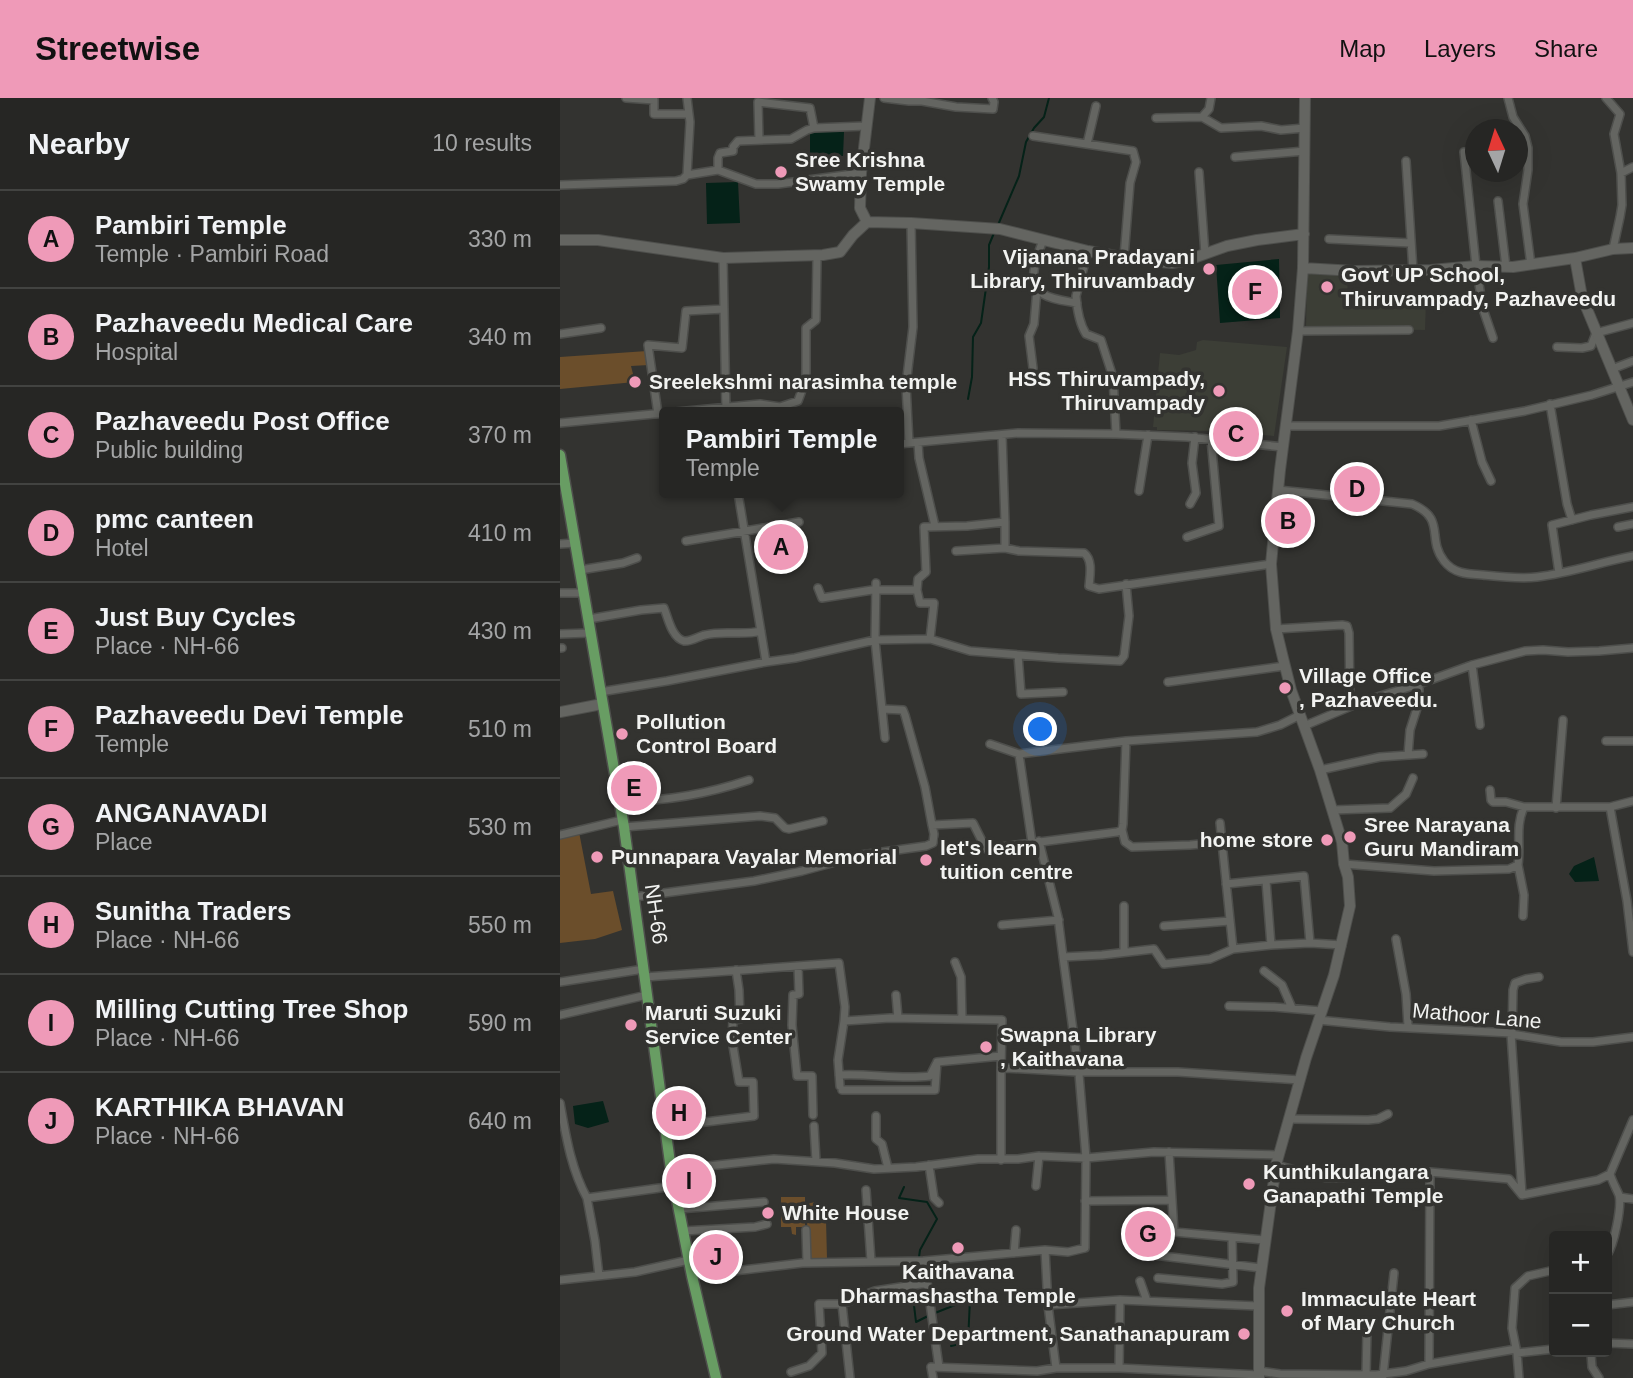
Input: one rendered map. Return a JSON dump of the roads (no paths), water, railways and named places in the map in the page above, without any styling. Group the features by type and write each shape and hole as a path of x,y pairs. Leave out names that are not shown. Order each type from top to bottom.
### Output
{"main road":[{"path":"867,222 860,208 861,173 870,98"},
{"path":"1259,1375 1258,1306 1261,1268 1277,1160 1334,975 1350,906 1342,842 1291,690 1276,629 1271,564 1303,268 1305,98"},
{"path":"560,240 598,240 723,258 817,256 840,252 867,222 911,223 1000,229 1088,251 1172,263 1227,246 1304,234"},
{"path":"1303,268 1413,271 1476,266 1506,267 1633,248"},
{"path":"1575,258 1582,297 1633,420"},
{"name":"NH-66","path":"560,455 565,512 575,543 623,824 671,1170 716,1378"},
{"path":"560,712 602,704"}],"street":[{"path":"626,98 654,100 654,114 689,114"},
{"path":"687,98 687,175"},
{"path":"884,98 993,109 992,98"},
{"path":"1202,117 1209,109 1211,98"},
{"path":"1508,98 1513,117 1520,126 1528,148 1523,204 1531,265"},
{"path":"1606,98 1619,114 1614,134 1621,173 1620,217 1613,249"},
{"path":"759,140 758,102 810,108 814,128"},
{"path":"1087,144 1096,106"},
{"path":"1156,118 1202,117 1221,128 1305,128"},
{"path":"718,170 720,153 733,151 738,141 791,138 814,128 866,127"},
{"path":"1032,136 1133,150 1136,162 1130,183 1124,257"},
{"path":"1234,157 1305,151"},
{"path":"1464,152 1476,266 1483,309 1493,338"},
{"path":"1406,161 1413,271"},
{"path":"1621,173 1633,167"},
{"path":"560,185 676,181 687,175 718,170 756,184 778,184 861,173"},
{"path":"1199,172 1205,254"},
{"path":"1498,201 1506,267"},
{"path":"909,443 905,385 913,327 911,223"},
{"path":"1329,239 1411,243"},
{"path":"1033,368 1029,336 1034,324 1037,289 1034,267 1043,240"},
{"path":"1088,251 1076,296 1077,303 1086,334 1098,338 1102,343 1113,377 1116,434"},
{"path":"780,407 798,401 806,379 806,328 816,320 817,256"},
{"path":"723,258 725,407"},
{"path":"1037,289 1044,295 1077,303"},
{"path":"660,407 648,345 682,348 686,311 724,309"},
{"path":"1557,347 1591,346 1596,332 1633,323"},
{"path":"560,334 601,328"},
{"path":"1298,331 1409,330"},
{"path":"1612,369 1633,361"},
{"path":"1286,426 1440,426 1550,404 1633,382"},
{"path":"742,407 760,404 768,407"},
{"path":"1550,404 1572,520"},
{"path":"560,423 659,414"},
{"path":"1471,421 1482,462 1492,481"},
{"path":"904,443 1018,433 1195,437 1283,447"},
{"path":"1002,435 1005,548"},
{"path":"1139,491 1148,435"},
{"path":"1189,503 1196,493 1192,463 1195,437"},
{"path":"1187,537 1219,526 1211,439"},
{"path":"918,443 935,526"},
{"path":"1278,490 1402,502 1424,509 1434,524 1437,550 1445,562 1454,570 1469,574 1512,578 1538,576 1633,556"},
{"path":"739,498 766,662"},
{"path":"1559,573 1552,525 1633,506"},
{"path":"686,541 799,522"},
{"path":"930,639 934,603 920,603 918,590 918,579 926,572 923,527 1005,522"},
{"path":"1618,527 1633,524"},
{"path":"560,544 575,543"},
{"path":"956,551 1005,548 1083,553 1090,563 1089,586 1099,589 1271,564"},
{"path":"580,570 637,558"},
{"path":"600,692 795,658 875,640 930,639 970,650 1121,661 1129,615 1126,584"},
{"path":"818,588 822,598 876,587 918,590"},
{"path":"876,587 875,640 885,738"},
{"path":"560,593 584,593"},
{"path":"589,619 664,608 675,634 681,640 687,641 723,632 750,634 761,631"},
{"path":"1276,629 1347,626 1350,706"},
{"path":"560,634 590,633"},
{"path":"990,744 1019,754 1126,741 1257,732 1350,706 1472,665 1535,650 1568,652 1633,648"},
{"path":"1018,655 1021,694 1063,692"},
{"path":"1472,665 1480,725"},
{"path":"1168,682 1285,666"},
{"path":"1408,755 1410,730 1419,702 1419,684"},
{"path":"634,898 754,881 861,855 926,846 933,842 925,787 907,718 903,710 882,709"},
{"path":"1556,808 1563,720"},
{"path":"1126,741 1122,830 1125,842 1132,847 1222,842"},
{"path":"1606,741 1633,741"},
{"path":"692,1276 807,1262 924,1261 1045,1251 1068,1252 1086,1248 1086,1158 1076,1050 1059,920 1035,842 1019,754"},
{"path":"1320,771 1380,757 1423,754"},
{"path":"1333,810 1390,808 1406,794 1413,778"},
{"path":"619,801 656,800 704,793 749,780"},
{"path":"1490,790 1493,802 1524,807 1610,807 1633,801"},
{"path":"1522,916 1524,895 1518,865 1518,820 1524,807"},
{"path":"1610,807 1629,886 1633,952"},
{"path":"560,835 623,824 760,816 775,818 789,829 823,821"},
{"path":"932,825 973,823 986,849 1122,830"},
{"path":"1220,823 1233,949"},
{"path":"1344,864 1434,870 1508,870 1518,865"},
{"path":"1226,884 1304,876 1310,943"},
{"path":"1266,881 1271,945"},
{"path":"1124,906 1124,952"},
{"path":"1002,925 1059,920"},
{"path":"1164,926 1230,921"},
{"path":"1396,939 1406,994 1408,1027"},
{"path":"1063,957 1154,948 1164,964 1210,959 1233,949 1271,945 1310,943 1342,946"},
{"path":"560,982 645,973 736,970 839,962 845,1007 838,1060 841,1088 935,1090 937,1062"},
{"path":"955,962 961,977 962,1019"},
{"path":"798,965 799,993 793,995 792,1005 797,1076 812,1076 813,1115"},
{"path":"665,1127 754,1116 753,1082 740,1082 732,1040 733,1020 740,1019 736,970"},
{"path":"1264,971 1282,985 1292,1008"},
{"path":"1522,1195 1511,1034 1513,990 1515,983 1539,977"},
{"path":"560,1015 647,995"},
{"path":"896,995 898,1018"},
{"name":"Mathoor Lane","path":"1229,1006 1292,1008 1390,1027 1511,1034 1561,1042 1593,1042 1633,1037"},
{"path":"844,1021 898,1018 1002,1020 1001,1160"},
{"path":"937,1062 1001,1056"},
{"path":"839,1075 915,1078 930,1076 937,1062"},
{"path":"1001,1070 1178,1072 1300,1080"},
{"path":"560,1103 577,1180 587,1198 599,1276"},
{"path":"1289,1119 1368,1120 1388,1114"},
{"path":"876,1116 876,1139 882,1144 888,1168"},
{"path":"1522,1195 1598,1180 1610,1174 1633,1120"},
{"path":"814,1126 816,1161"},
{"path":"671,1170 774,1159 816,1161 874,1169 978,1159 1001,1160 1039,1156 1086,1158 1169,1152 1277,1160 1326,1178 1430,1172 1509,1179 1522,1195"},
{"path":"1169,1152 1174,1233 1264,1240"},
{"path":"1036,1186 1039,1156"},
{"path":"929,1165 934,1198 939,1203"},
{"path":"1429,1364 1430,1172"},
{"path":"1610,1174 1620,1197 1612,1246"},
{"path":"587,1198 674,1186"},
{"path":"866,1190 871,1261"},
{"path":"1620,1197 1633,1199"},
{"path":"1085,1202 1172,1200"},
{"path":"679,1209 764,1202"},
{"path":"683,1231 767,1224"},
{"path":"806,1230 807,1262"},
{"path":"1014,1253 1016,1230"},
{"path":"1158,1278 1222,1284 1233,1282 1232,1238"},
{"path":"1045,1251 1056,1368"},
{"path":"1154,1255 1261,1268"},
{"path":"560,1280 635,1272 689,1260"},
{"path":"924,1261 939,1367"},
{"path":"1518,1378 1517,1351 1512,1328 1516,1288 1528,1276 1549,1271"},
{"path":"1383,1376 1394,1273"},
{"path":"1140,1282 1147,1301"},
{"path":"791,1372 809,1366 822,1353 819,1304 842,1304 875,1291 927,1283"},
{"path":"1048,1305 1120,1300 1258,1306"},
{"path":"1119,1368 1120,1300"},
{"path":"1612,1304 1633,1302"},
{"path":"842,1304 850,1378"},
{"path":"1366,1376 1367,1331"},
{"path":"1612,1343 1633,1344"},
{"path":"933,1378 931,1367 1037,1371 1056,1368 1119,1368 1259,1375 1383,1376 1429,1364 1517,1351 1549,1349"},
{"path":"1591,1357 1592,1367 1599,1378"}],"waterway":[{"path":"998,225 1019,176 1026,142 1044,117 1049,98"},
{"path":"968,399 972,377 973,337 981,323 989,267 989,245 994,233"},
{"path":"904,1187 899,1198 927,1202 937,1219 919,1257"},
{"path":"914,1281 918,1263"},
{"path":"914,1287 916,1322 930,1315"},
{"path":"935,1313 970,1299 968,1342 951,1346"}],"place":[{"name":"Sree Krishna Swamy Temple","path":"781,172"},
{"name":"Vijanana Pradayani Library, Thiruvambady","path":"1209,269"},
{"name":"Govt UP School, Thiruvampady, Pazhaveedu","path":"1327,287"},
{"name":"Pazhaveedu Devi Temple","path":"1255,292"},
{"name":"Sreelekshmi narasimha temple","path":"635,382"},
{"name":"HSS Thiruvampady, Thiruvampady","path":"1219,391"},
{"name":"Pazhaveedu Post Office","path":"1236,434"},
{"name":"pmc canteen","path":"1357,489"},
{"name":"Pazhaveedu Medical Care","path":"1288,521"},
{"name":"Pambiri Temple","path":"781,547"},
{"name":"Village Office , Pazhaveedu.","path":"1285,688"},
{"name":"Pollution Control Board","path":"622,734"},
{"name":"Just Buy Cycles","path":"634,788"},
{"name":"Sree Narayana Guru Mandiram","path":"1350,837"},
{"name":"home store","path":"1327,840"},
{"name":"Punnapara Vayalar Memorial","path":"597,857"},
{"name":"let's learn tuition centre","path":"926,860"},
{"name":"Maruti Suzuki Service Center","path":"631,1025"},
{"name":"Swapna Library , Kaithavana","path":"986,1047"},
{"name":"Sunitha Traders","path":"679,1113"},
{"name":"Milling Cutting Tree Shop","path":"689,1181"},
{"name":"Kunthikulangara Ganapathi Temple","path":"1249,1184"},
{"name":"White House","path":"768,1213"},
{"name":"ANGANAVADI","path":"1148,1234"},
{"name":"Kaithavana Dharmashastha Temple","path":"958,1248"},
{"name":"KARTHIKA BHAVAN","path":"716,1257"},
{"name":"Immaculate Heart of Mary Church","path":"1287,1311"},
{"name":"Ground Water Department, Sanathanapuram","path":"1244,1334"}]}
